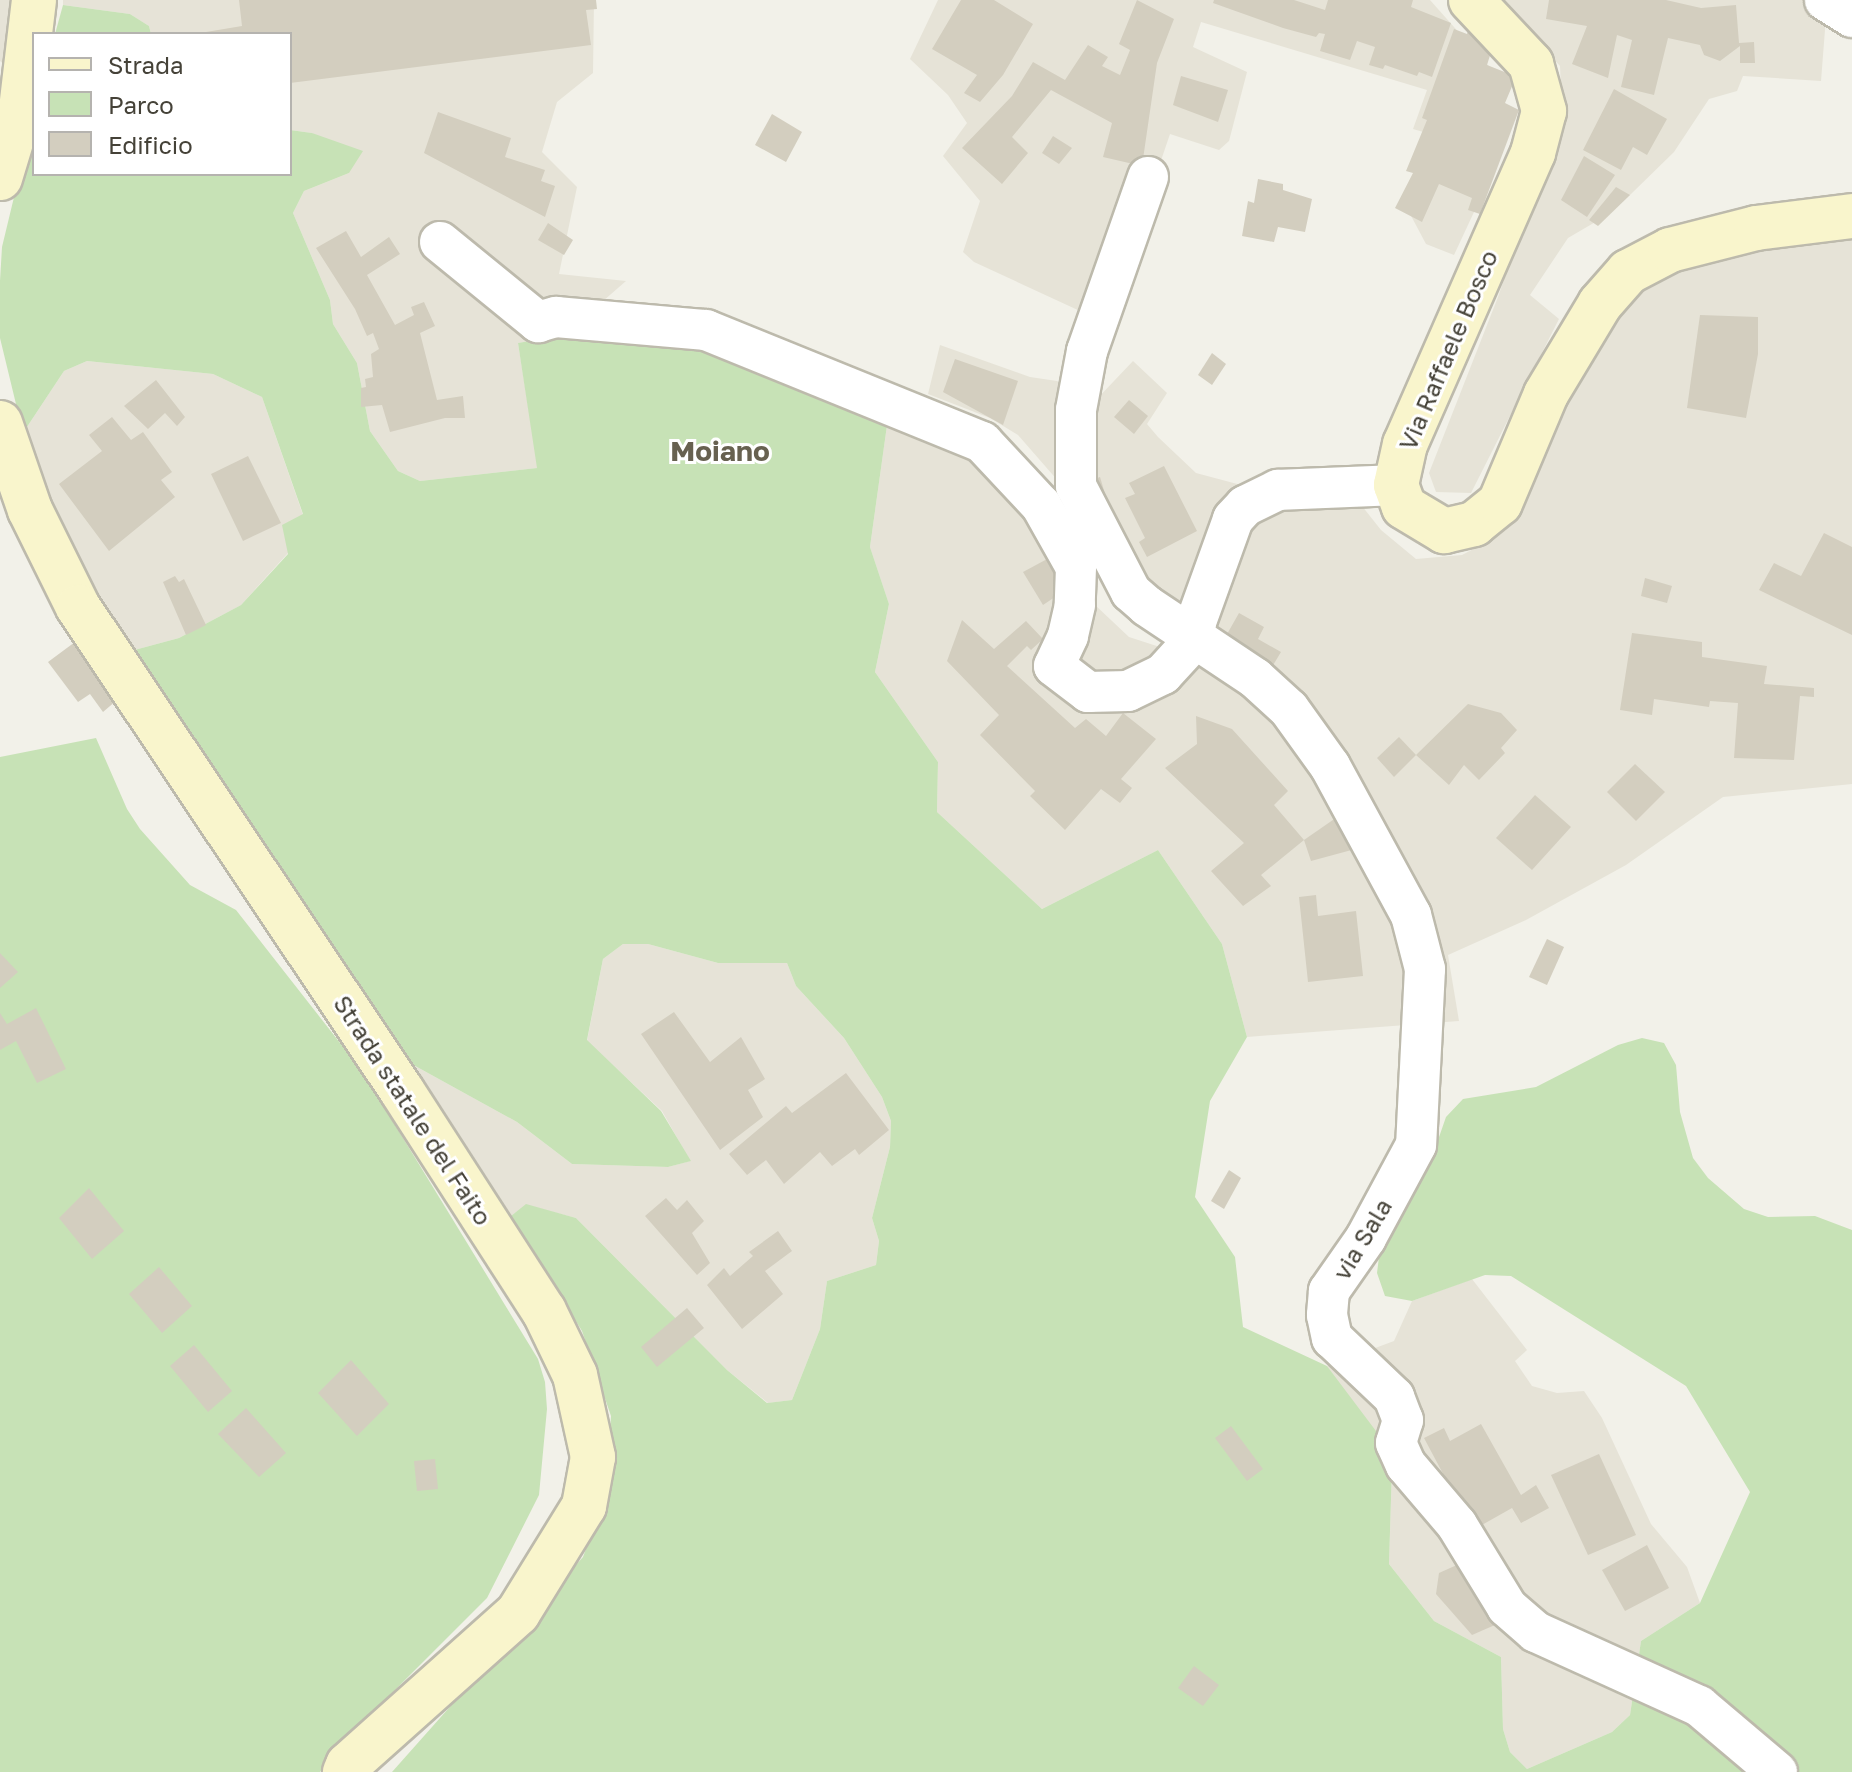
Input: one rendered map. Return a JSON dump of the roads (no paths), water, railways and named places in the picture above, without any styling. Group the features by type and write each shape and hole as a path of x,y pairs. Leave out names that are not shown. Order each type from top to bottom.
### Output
{"street":[{"path":"0,178 21,109 34,0"},
{"name":"Via Raffaele Bosco","path":"1396,485 1405,444 1533,153 1544,111 1531,64 1471,0"},
{"path":"1825,0 1852,17"},
{"name":"via Sala","path":"1148,177 1087,351 1076,410 1076,486 1131,592 1255,678 1289,709 1330,766 1411,915 1425,969 1416,1145 1366,1238 1329,1291 1327,1315 1332,1338 1394,1397 1403,1420 1396,1443 1406,1465 1457,1525 1507,1607 1536,1632 1699,1706 1777,1772"},
{"path":"440,242 538,322 556,317 706,330 982,442 1041,505 1076,567 1073,615 1054,666 1088,692 1128,691 1163,674 1196,622 1233,519 1245,506 1278,490 1396,485 1404,507 1444,531 1474,524 1500,503 1546,394 1600,304 1628,272 1684,246 1756,228 1852,216"},
{"name":"Strada statale del Faito","path":"0,423 30,510 78,607 402,1091 544,1311 575,1375 593,1457 584,1506 518,1613 348,1765 345,1772"}],"district":[{"name":"Moiano","path":"720,451"}]}
